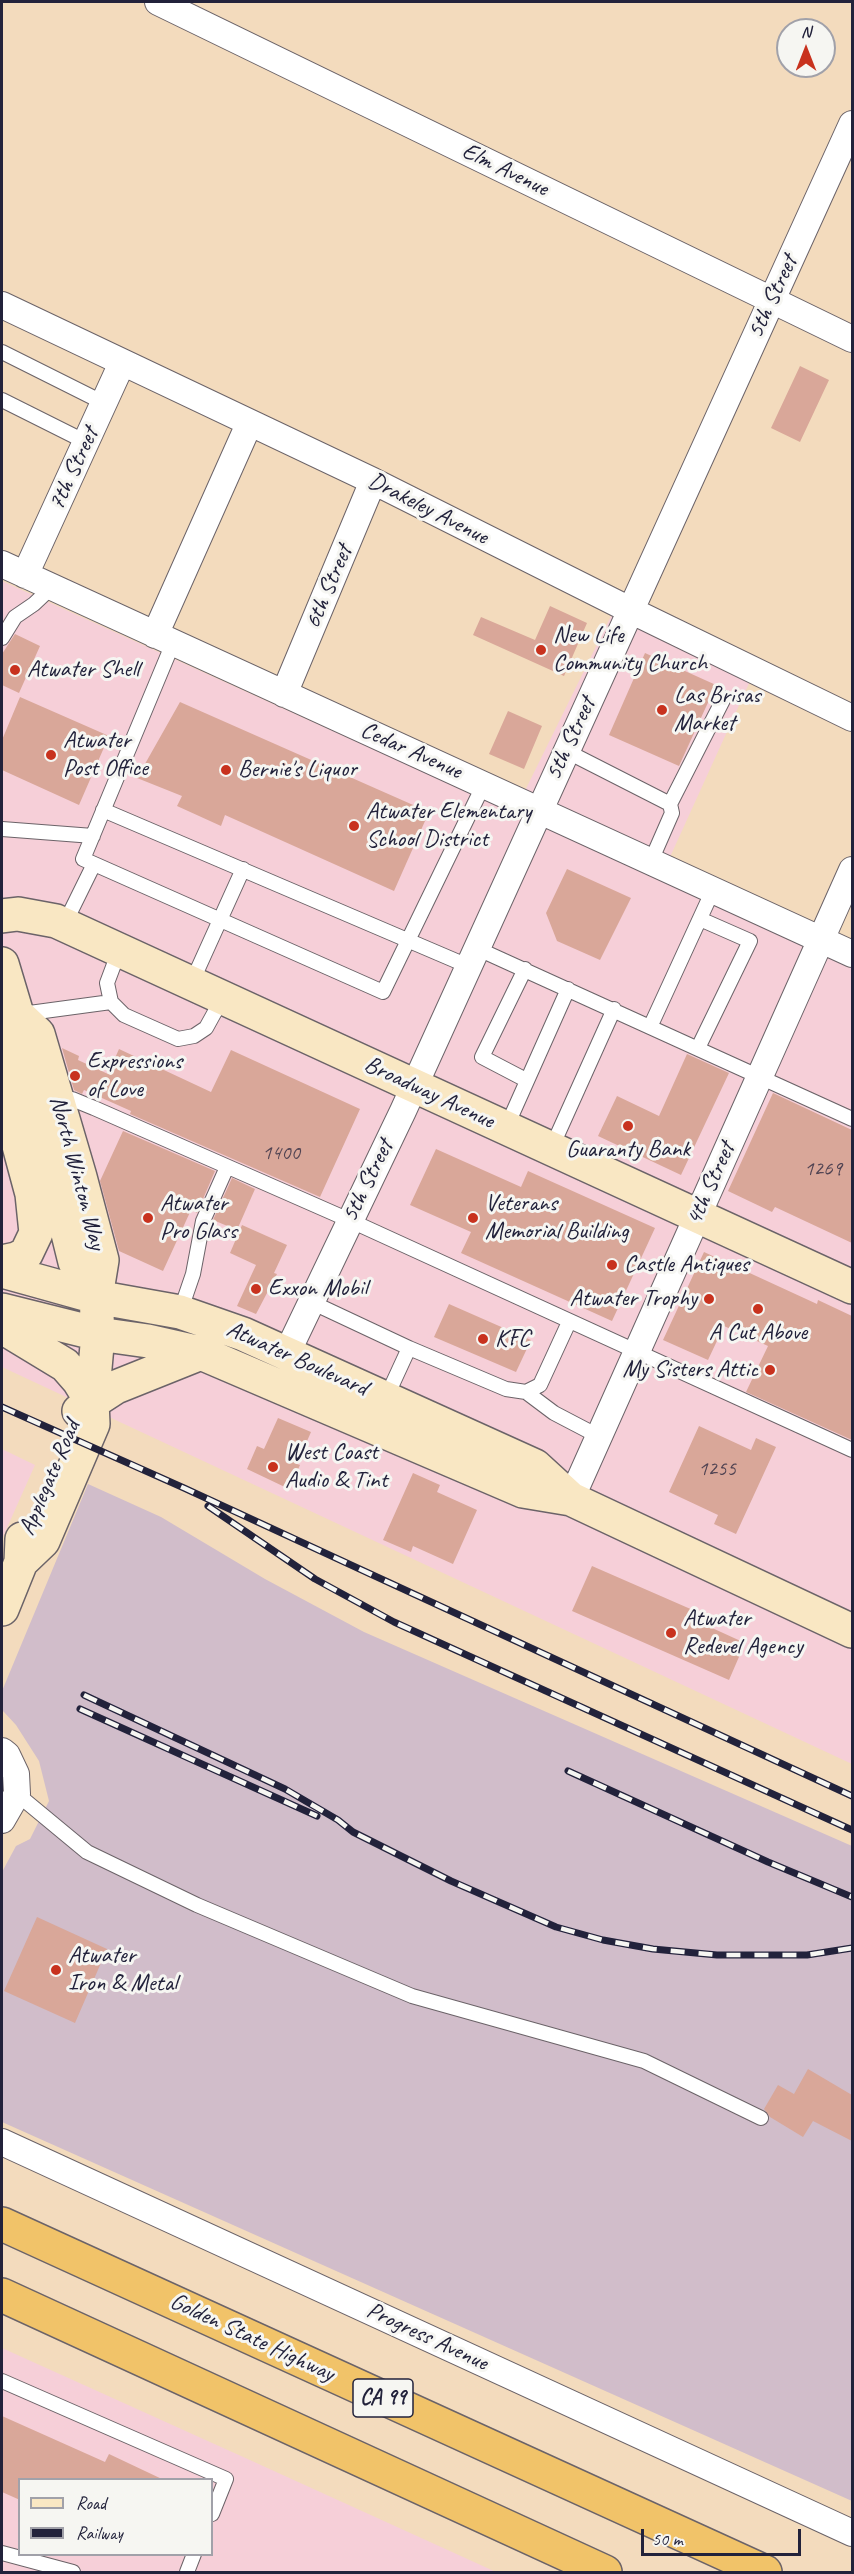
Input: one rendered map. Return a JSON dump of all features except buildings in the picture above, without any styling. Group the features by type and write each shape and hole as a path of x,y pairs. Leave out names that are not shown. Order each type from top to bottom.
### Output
{"highway":[{"name":"Golden State Highway","path":"2,2224 765,2572"},
{"name":"CA 99","path":"2,2295 605,2572"}],"main road":[{"name":"Broadway Avenue","path":"2,916 18,914 56,921 852,1287"},
{"name":"North Winton Way","path":"2,964 8,1043 55,1181 75,1262 96,1297"},
{"name":"North Winton Way","path":"8,1043 38,1034 102,1260 96,1297"},
{"path":"2,1262 26,1254 36,1233 32,1194 11,1116 8,1043"},
{"name":"Atwater Boulevard","path":"2,1271 96,1297 180,1312 213,1322 287,1353 535,1466 571,1499"},
{"name":"Applegate Road","path":"2,1609 21,1562 43,1541 93,1424 92,1402 98,1334 96,1297"},
{"name":"Atwater Boulevard","path":"2,1310 98,1334 148,1341 201,1353 523,1491 571,1499 852,1631"},
{"path":"2,1327 65,1365 79,1381 92,1402 132,1380 201,1353"}],"street":[{"name":"Elm Avenue","path":"158,2 852,339"},
{"name":"5th Street","path":"287,1353 413,1086 852,124"},
{"name":"Drakeley Avenue","path":"2,305 373,481 852,718"},
{"name":"7th Street","path":"25,575 122,363"},
{"path":"164,639 249,423"},
{"name":"6th Street","path":"284,694 373,481"},
{"name":"Cedar Avenue","path":"2,564 852,954"},
{"name":"4th Street","path":"571,1499 852,870"},
{"path":"2,1751 7,1755 16,1774 17,1794 2,1820"},
{"name":"Progress Avenue","path":"2,2142 852,2533"}],"lane":[{"path":"2,352 104,403"},
{"path":"2,400 86,442"},
{"path":"2,638 15,617 34,604 52,587"},
{"path":"64,925 89,861 93,836 164,639"},
{"path":"651,861 672,813 670,804 724,698"},
{"path":"566,751 670,804"},
{"path":"89,861 383,992 484,784"},
{"path":"104,810 409,940 525,969 852,1119"},
{"path":"2,829 93,836"},
{"path":"191,984 243,869"},
{"path":"651,1025 713,890"},
{"path":"698,1048 750,940 700,919"},
{"path":"119,951 107,983 111,1002 124,1015 178,1039 194,1036 206,1028 222,999"},
{"path":"525,969 482,1057 526,1080"},
{"path":"506,1128 568,989"},
{"path":"8,1043 111,1002"},
{"path":"551,1149 614,1009"},
{"path":"57,1096 94,1108 349,1220 852,1450"},
{"path":"180,1312 193,1274 203,1221 227,1167"},
{"path":"311,1302 506,1389 526,1392 554,1413 598,1436"},
{"path":"526,1392 540,1385 569,1322"},
{"path":"386,1398 410,1348"},
{"path":"17,1794 87,1852 197,1905 412,1996 644,2061 760,2118"},
{"path":"2,2381 226,2479 213,2512"},
{"path":"2,2553 73,2572"},
{"path":"187,2572 193,2556"}],"shaded area":[{"path":"2,581 514,813 614,610 751,679 660,879 852,968 852,1764 2,1367"},
{"path":"2,1449 35,1465 2,1539"},
{"path":"88,1484 161,1517 265,1579 364,1632 852,1846 852,2501 2,2122 2,1872 16,1846 30,1839 49,1801 39,1761 16,1725 3,1711 2,1691"},
{"path":"2,2348 496,2572 2,2572"}],"railway":[{"path":"2,1407 184,1488 852,1796"},
{"path":"208,1506 315,1579 394,1622 852,1830"},
{"path":"84,1695 285,1789 338,1820 353,1832 451,1881 556,1927 603,1940 653,1949 717,1955 807,1955 852,1948"},
{"path":"80,1709 317,1816"},
{"path":"568,1771 768,1862 852,1897"}],"place":[{"name":"New Life Community Church","path":"541,650"},
{"name":"Atwater Shell","path":"15,670"},
{"name":"Las Brisas Market","path":"662,710"},
{"name":"Atwater Post Office","path":"51,755"},
{"name":"Bernie's Liquor","path":"226,770"},
{"name":"Atwater Elementary School District","path":"354,826"},
{"name":"Expressions of Love","path":"75,1076"},
{"name":"Guaranty Bank","path":"628,1126"},
{"name":"Atwater Pro Glass","path":"148,1218"},
{"name":"Veterans Memorial Building","path":"473,1218"},
{"name":"Castle Antiques","path":"612,1265"},
{"name":"Exxon Mobil","path":"256,1289"},
{"name":"Atwater Trophy","path":"709,1299"},
{"name":"A Cut Above","path":"758,1309"},
{"name":"KFC","path":"483,1339"},
{"name":"My Sisters Attic","path":"770,1370"},
{"name":"West Coast Audio & Tint","path":"273,1467"},
{"name":"Atwater Redevel Agency","path":"671,1633"},
{"name":"Atwater Iron & Metal","path":"56,1970"}]}
